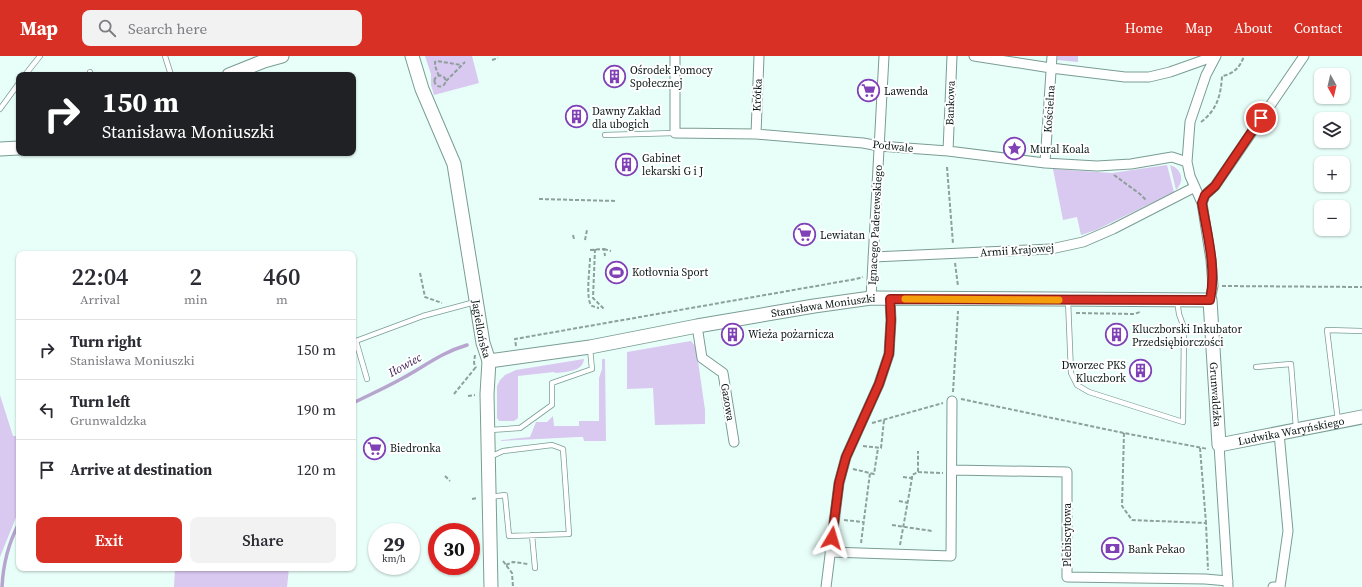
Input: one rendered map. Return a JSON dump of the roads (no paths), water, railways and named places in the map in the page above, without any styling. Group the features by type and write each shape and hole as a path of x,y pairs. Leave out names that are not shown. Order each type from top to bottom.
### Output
{"street":[{"path":"236,72 264,61 282,56"},
{"name":"Jagiellońska","path":"404,56 419,79"},
{"name":"Jagiellońska","path":"412,56 419,79 454,164 483,343 489,361 488,458 491,587"},
{"path":"675,56 675,133"},
{"name":"Krótka","path":"756,134 759,56"},
{"name":"Ignacego Paderewskiego","path":"871,298 884,56"},
{"name":"Bankowa","path":"948,151 952,56"},
{"path":"974,56 1051,68 1125,77 1149,77 1170,72 1216,56"},
{"name":"Kościelna","path":"1045,163 1052,56"},
{"name":"Grunwaldzka","path":"1216,56 1206,75 1190,122 1187,162 1202,203 1211,260 1213,286 1210,300 1215,448 1228,584"},
{"path":"1202,203 1205,195 1215,186 1304,56"},
{"name":"Podwale","path":"675,133 756,134 948,151 1045,163 1097,166 1130,164 1172,157 1187,162"},
{"path":"0,149 16,148"},
{"name":"Armii Krajowej","path":"873,257 1051,249 1082,242 1113,229 1195,187"},
{"name":"Stanisława Moniuszki","path":"489,361 590,347 697,326 871,298 1069,307 1177,300 1210,300"},
{"path":"826,587 839,483 846,457 879,384 889,354 891,320 890,299"},
{"name":"Gazowa","path":"697,326 702,358 723,373 734,442"},
{"path":"830,552 951,556 952,401"},
{"name":"Ludwika Waryńskiego","path":"1215,448 1362,417"},
{"path":"1272,587 1280,586 1288,531 1280,434"},
{"name":"Plebiscytowa","path":"952,472 1067,472 1067,577 1209,580 1228,584"}],"lane":[{"path":"27,72 40,56"},
{"path":"165,56 171,72"},
{"path":"0,109 16,87"},
{"path":"605,135 675,133"},
{"path":"1069,307 1071,373 1077,385 1089,392 1183,422 1184,328 1179,314 1177,300"},
{"path":"356,340 423,316 477,302"},
{"path":"1338,422 1327,330 1362,331"},
{"path":"356,347 366,379"},
{"path":"488,430 520,428 552,405 552,383 592,369 590,347"},
{"path":"1256,367 1291,364 1296,430"},
{"path":"488,458 503,451 552,445 563,449 569,534 509,536 506,495 489,497"},
{"path":"532,535 535,567"}],"waterway":[{"name":"Iłowiec","path":"356,402 395,382 440,356 467,345"},
{"name":"Iłowiec","path":"2,587 7,554 16,529"}],"place":[{"name":"Ośrodek Pomocy Społecznej","path":"614,76"},
{"name":"Lawenda","path":"869,91"},
{"name":"Dawny Zakład dla ubogich","path":"577,117"},
{"name":"Mural Koala","path":"1015,149"},
{"name":"Gabinet lekarski G i J","path":"627,164"},
{"name":"Lewiatan","path":"804,235"},
{"name":"Kotłovnia Sport","path":"616,272"},
{"name":"Wieża pożarnicza","path":"733,334"},
{"name":"Kluczborski Inkubator Przedsiębiorczości","path":"1117,335"},
{"name":"Dworzec PKS Kluczbork","path":"1141,371"},
{"name":"Biedronka","path":"374,448"},
{"name":"Bank Pekao","path":"1113,549"}]}
